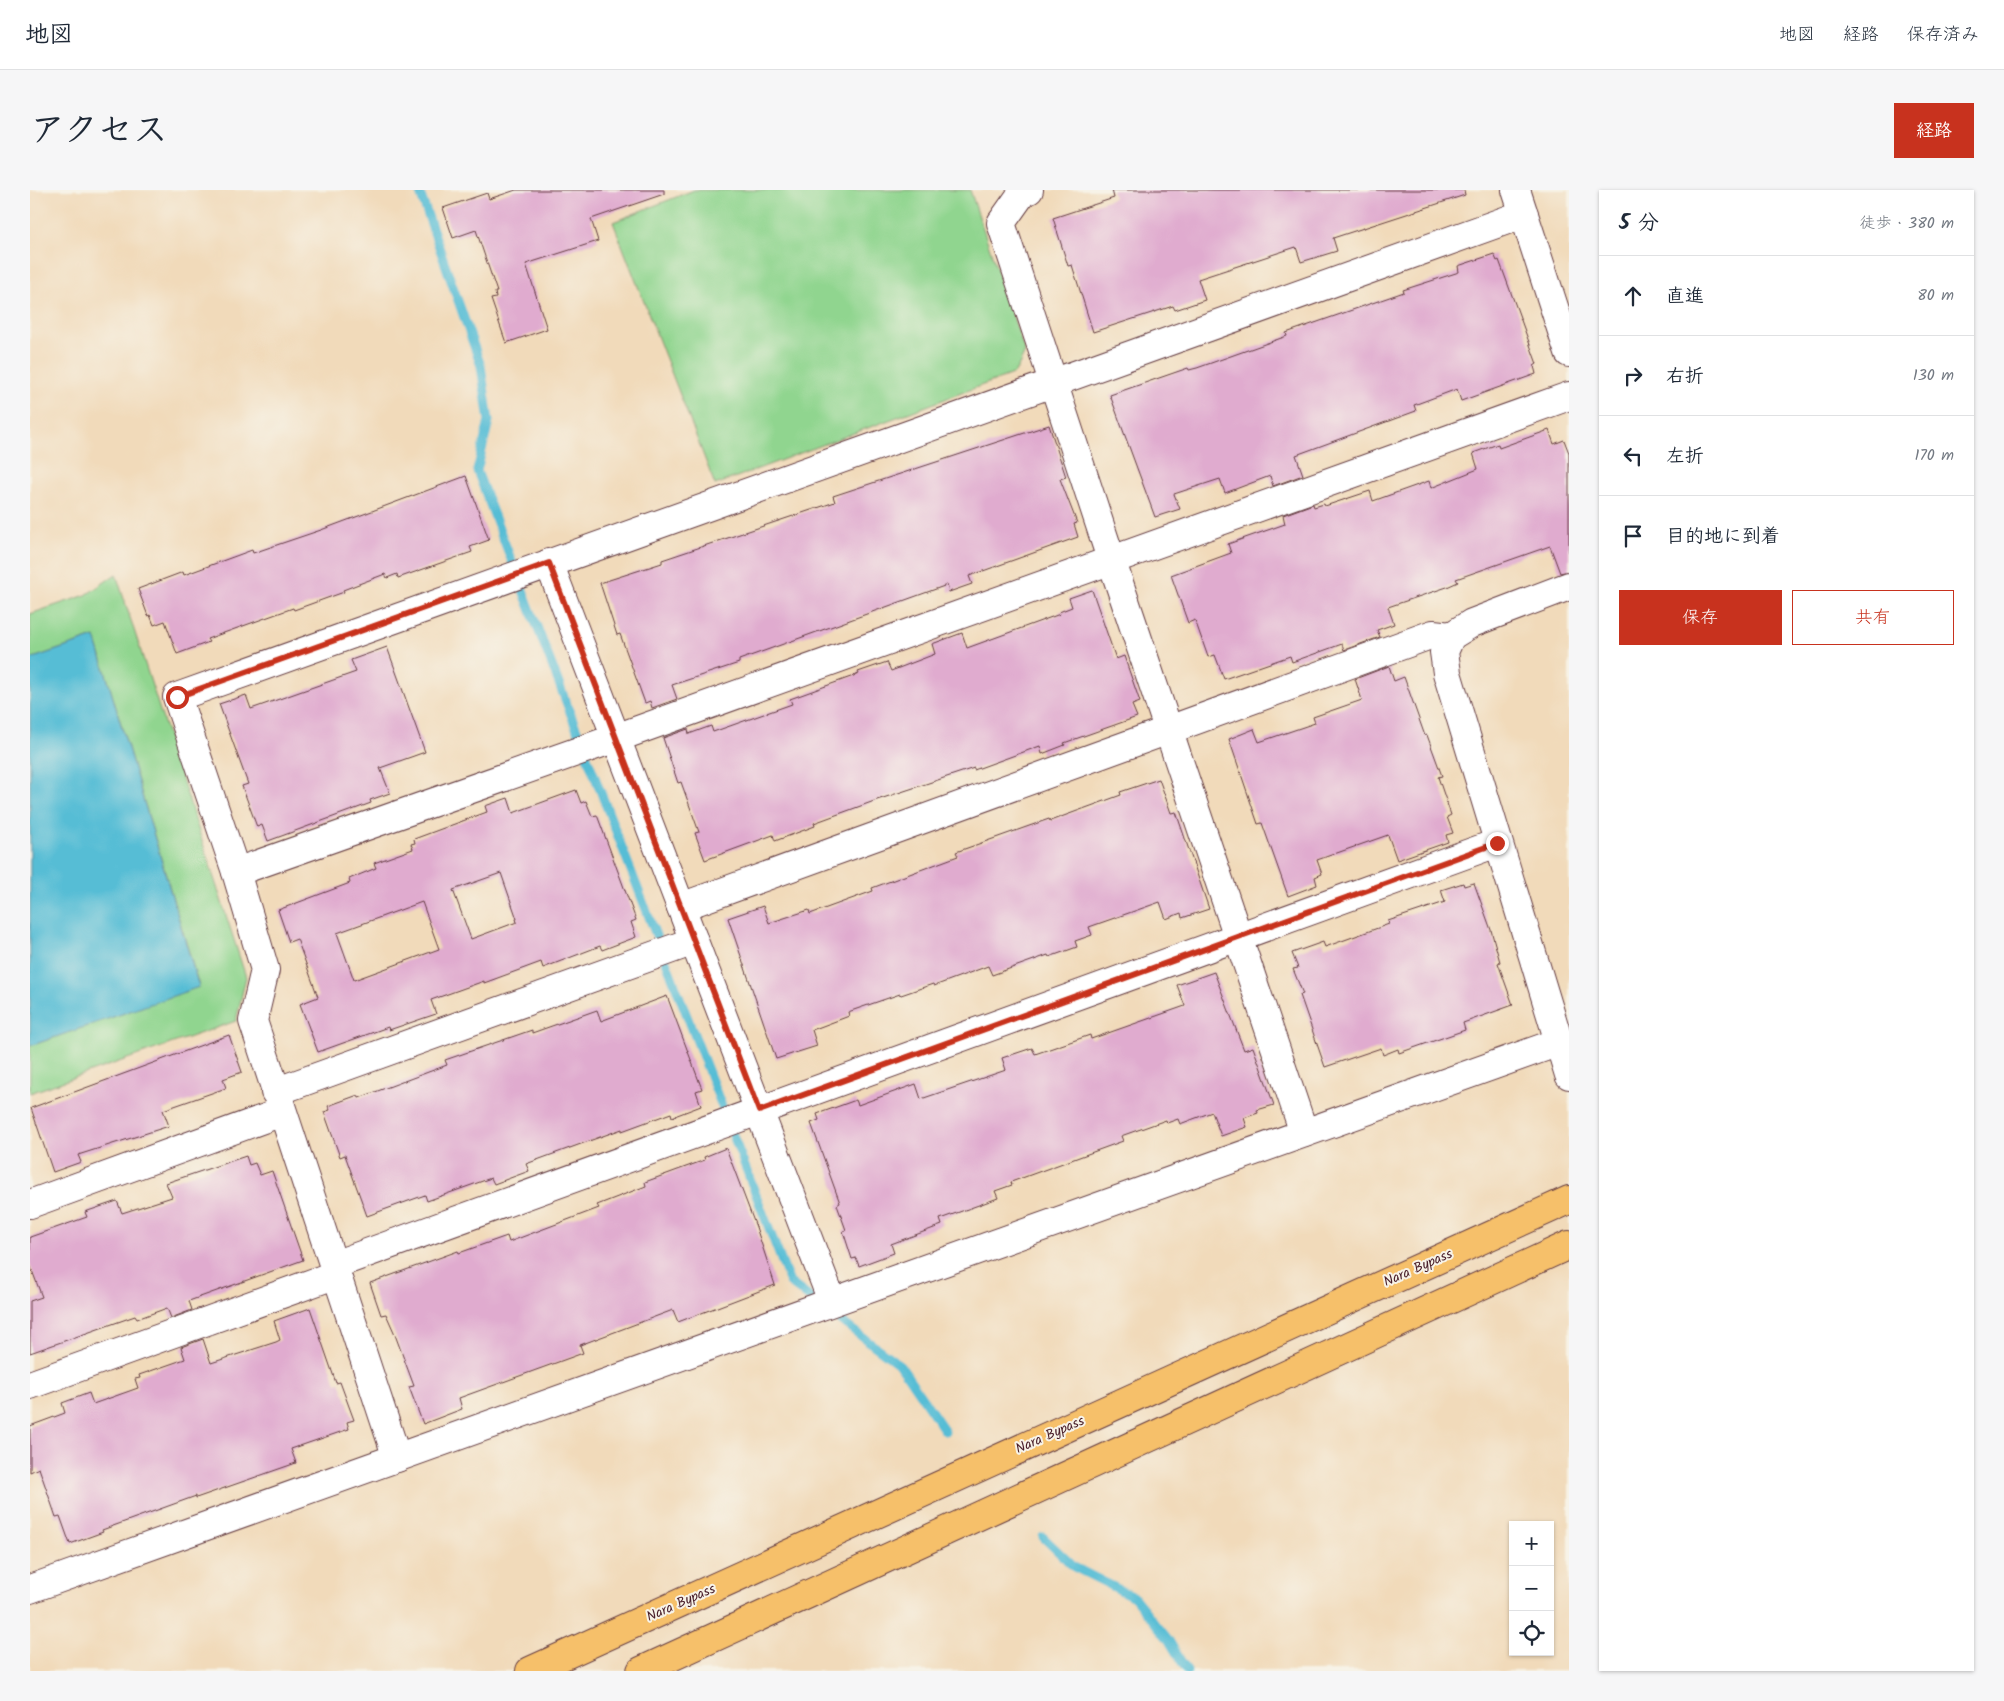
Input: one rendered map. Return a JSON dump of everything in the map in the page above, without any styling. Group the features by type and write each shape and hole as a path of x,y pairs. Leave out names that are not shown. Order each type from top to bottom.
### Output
{"highway":[{"name":"Nara Bypass","path":"530,1671 1569,1200"},
{"path":"641,1671 1569,1245"}],"street":[{"path":"1028,190 1024,192 1002,223 1053,383 1304,1133"},
{"path":"398,1458 253,1021 264,970 236,872 177,697 1053,383 1520,202 1569,353"},
{"path":"236,872 616,738 1569,396"},
{"path":"549,563 832,1301"},
{"path":"1569,586 1472,623 1451,636 1444,652 1447,673 1497,843 1569,1075"},
{"path":"681,907 1433,634 1451,636"},
{"path":"30,1384 759,1111 1497,843"},
{"path":"30,1204 279,1102 694,941"},
{"path":"30,1589 1559,1042"}],"green space":[{"path":"694,190 970,190 1025,352 1015,373 715,485 613,222"},
{"path":"116,574 246,977 236,1021 30,1093 30,1046 199,986 95,637 30,659 30,614 86,595"}],"water":[{"path":"95,637 199,987 30,1046 30,659"}],"building":[{"path":"516,190 664,190 664,194 591,219 598,241 526,264 547,329 506,343 491,299 496,298 495,292 497,292 476,230 453,238 443,208 487,193 489,199"},
{"path":"1112,190 1464,190 1465,195 1333,238 1337,251 1301,262 1296,247 1198,279 1205,300 1175,310 1173,306 1093,332 1072,265 1068,266 1053,218 1114,198"},
{"path":"1494,254 1497,261 1499,260 1537,364 1534,366 1536,374 1461,401 1457,389 1414,405 1416,411 1296,455 1303,475 1273,486 1270,476 1225,493 1220,479 1174,494 1180,509 1155,517 1110,395 1188,368 1189,370 1197,368 1287,336 1286,333 1404,292 1403,290 1459,272 1458,266"},
{"path":"1049,425 1066,477 1060,479 1077,523 1074,524 1078,537 969,576 972,584 949,592 947,585 739,660 739,663 672,685 677,699 652,708 650,701 645,703 620,634 617,635 600,583 662,563 662,560 835,502 833,496"},
{"path":"1549,430 1554,444 1564,440 1569,453 1569,571 1560,573 1550,546 1456,579 1458,582 1447,587 1388,607 1394,624 1377,630 1380,637 1344,650 1342,644 1292,662 1290,656 1224,679 1215,655 1208,657 1195,620 1188,623 1171,575 1231,553 1228,544 1285,524 1283,515 1313,504 1314,507 1324,504 1325,506 1370,491 1373,501 1429,481 1431,488 1478,469 1473,453 1498,444 1499,448"},
{"path":"466,476 489,540 470,547 472,552 398,578 397,574 387,578 385,574 343,590 344,592 207,639 209,642 177,654 165,621 154,625 150,615 148,616 138,589 183,572 184,575 252,550 253,553 321,530"},
{"path":"1092,590 1116,659 1124,656 1140,702 1132,705 1137,717 1064,743 1065,745 1042,754 1040,746 974,770 974,768 877,800 814,823 815,826 775,841 773,835 705,860 695,833 699,832 681,782 678,783 663,738 688,729 689,734 711,726 713,732 792,704 790,699 887,662 891,671 935,654 932,644 962,633 967,648 1060,614 1059,612 1072,607 1069,598"},
{"path":"387,647 425,752 380,768 390,793 370,800 371,803 268,841 262,825 257,827 242,786 248,784 219,704 246,695 251,709 356,672 351,660"},
{"path":"1389,666 1394,681 1404,677 1425,736 1427,735 1442,776 1438,777 1451,815 1447,817 1453,833 1446,835 1448,842 1397,860 1388,835 1317,860 1322,874 1315,877 1317,885 1288,896 1262,823 1258,824 1229,739 1254,729 1259,742 1315,723 1313,717 1362,700 1355,679"},
{"path":"1159,779 1171,813 1176,812 1209,909 1182,918 1181,913 1166,919 1160,902 1089,927 1092,935 1075,941 1077,947 1049,957 1048,955 992,975 988,966 934,986 933,984 848,1012 849,1016 812,1030 817,1046 776,1059 728,918 763,906 769,923 809,910 810,914 873,891 872,888 958,856 956,852 1049,819 1050,821 1121,795 1120,792"},
{"path":"576,790 581,803 586,801 592,816 597,815 636,920 631,922 636,937 602,950 600,946 543,968 541,962 431,1000 436,1014 389,1030 388,1027 318,1052 300,1004 318,997 297,939 289,942 278,910 350,883 349,879 376,868 374,863 413,849 411,844 415,843 414,839 487,812 485,806 508,798 513,813","holes":["501,873 517,922 471,939 453,890","422,902 439,949 354,980 337,933"]},
{"path":"1463,883 1464,886 1474,883 1491,930 1500,962 1498,963 1513,1005 1463,1023 1465,1030 1399,1053 1398,1049 1383,1055 1381,1048 1325,1067 1300,995 1303,994 1293,969 1298,968 1292,953 1323,942 1325,947 1389,924 1388,921 1445,902 1441,890"},
{"path":"1214,972 1244,1050 1253,1047 1274,1105 1257,1110 1258,1113 1244,1118 1247,1127 1221,1136 1212,1112 1180,1124 1178,1119 1167,1123 1166,1120 1121,1136 1123,1141 1011,1182 1012,1185 995,1191 998,1198 940,1219 942,1225 891,1244 894,1253 859,1266 856,1258 852,1259 843,1231 846,1230 837,1205 840,1203 811,1123 819,1120 817,1114 856,1100 858,1105 916,1084 921,1099 1006,1070 1002,1058 1032,1048 1035,1054 1090,1035 1091,1039 1185,1006 1177,985"},
{"path":"667,996 702,1089 696,1091 701,1106 672,1117 671,1113 622,1131 622,1129 526,1164 529,1171 494,1184 491,1178 427,1201 425,1195 367,1216 345,1155 340,1157 324,1112 330,1110 328,1106 358,1095 359,1098 447,1065 445,1060 532,1030 532,1033 597,1010 601,1021"},
{"path":"229,1035 242,1072 223,1079 226,1088 163,1110 169,1126 78,1155 81,1162 53,1172 31,1108"},
{"path":"726,1148 756,1227 775,1285 678,1322 673,1310 580,1345 583,1353 459,1398 462,1409 423,1424 409,1387 414,1386 394,1332 386,1314 381,1315 370,1283 458,1251 459,1253 507,1236 509,1242 599,1208 597,1205 646,1186 645,1182 705,1160 704,1157"},
{"path":"246,1156 249,1165 255,1163 260,1175 272,1171 303,1260 189,1301 192,1310 171,1318 167,1308 137,1319 135,1316 30,1353 30,1301 42,1297 30,1265 30,1237 87,1217 85,1212 117,1201 122,1213 172,1197 166,1183"},
{"path":"310,1308 336,1383 340,1382 354,1420 347,1422 349,1429 291,1449 296,1463 196,1498 196,1496 102,1530 103,1532 70,1544 60,1516 56,1517 39,1468 30,1472 30,1426 65,1413 62,1403 89,1393 93,1404 138,1388 135,1379 140,1378 139,1375 185,1359 181,1347 203,1339 211,1363 276,1342 280,1340 274,1321"}],"waterway":[{"path":"419,190 481,366 489,421 477,471 790,1283 816,1302"},
{"path":"826,1310 900,1365 945,1431"},
{"path":"1043,1537 1074,1567 1134,1597 1168,1639 1187,1671"}],"route":[{"path":"177,697 549,563 759,1111 1497,843"}]}
